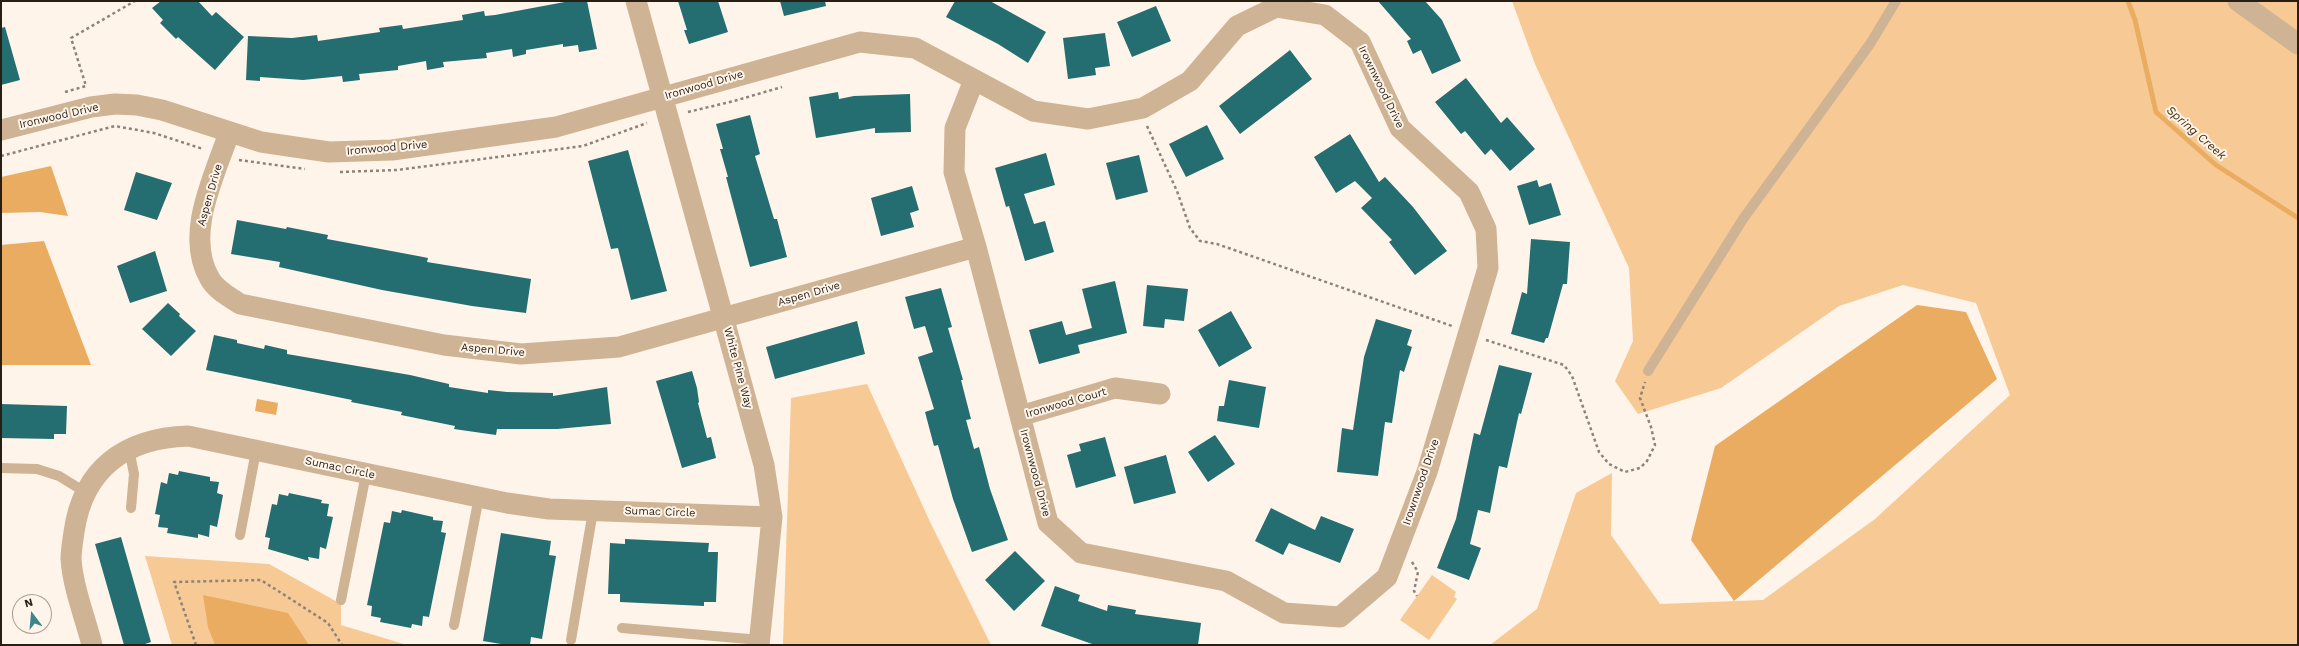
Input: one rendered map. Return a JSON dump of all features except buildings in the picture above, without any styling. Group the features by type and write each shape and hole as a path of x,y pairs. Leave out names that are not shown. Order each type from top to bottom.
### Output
{"street":[{"name":"White Pine Way","path":"636,1 725,318 764,465 772,517 759,643"},
{"path":"2238,1 2298,44"},
{"name":"Irownwood Drive","path":"774,65 860,42 915,48 1033,111 1088,119 1143,108 1190,81 1237,26 1276,7 1325,15 1360,42 1400,128 1469,192 1486,229 1488,268 1427,472 1386,577 1340,617 1284,613 1226,581 1081,553 1048,523 976,247 954,172 955,128 974,80"},
{"name":"Ironwood Drive","path":"1,130 91,107 115,104 137,105 162,110 229,133 262,142 329,152 392,150 556,127 774,65"},
{"name":"Aspen Drive","path":"229,133 200,221 198,244 210,280 222,292 240,304 444,345 521,354 619,347 976,247"},
{"name":"Ironwood Court","path":"1020,416 1116,388 1160,394"},
{"name":"Sumac Circle","path":"92,645 72,573 71,557 76,516 85,492 99,471 129,449 151,440 188,436 479,497 549,509 652,511 772,517"}],"lane":[{"path":"1648,371 1743,219 1870,44 1896,1"},
{"path":"129,449 134,474 131,508"},
{"path":"240,535 256,451"},
{"path":"1,468 37,469 59,476 85,492"},
{"path":"341,600 366,474"},
{"path":"454,625 479,497"},
{"path":"571,640 593,511"},
{"path":"622,628 759,643"}],"path":[{"path":"58,94 86,86 71,38 135,1"},
{"path":"1143,108 1147,127 1177,191 1190,228 1200,241 1217,244 1469,332 1483,339 1564,365 1574,382 1599,452 1609,464 1625,472 1640,468 1647,460 1655,446 1651,427 1640,398 1648,371"},
{"path":"1395,555 1410,561 1416,566 1418,572 1414,591 1417,596"},
{"path":"196,645 174,582 260,580 328,623 342,645"}],"shaded area":[{"path":"1512,1 2298,1 2298,645 1490,645 1537,609 1576,493 1612,473 1611,535 1660,604 1763,600 1875,519 2010,395 1976,303 1903,285 1839,306 1721,388 1638,414 1615,381 1633,341 1629,268 1535,64"},
{"path":"51,166 68,216 40,212 1,213 1,177"},
{"path":"44,241 91,365 1,365 1,245"},
{"path":"1917,305 1966,312 1997,379 1734,601 1691,540 1715,446"},
{"path":"867,384 931,524 991,645 783,645 791,398"},
{"path":"257,399 278,403 276,415 255,411"},
{"path":"145,556 269,564 341,604 341,625 407,645 172,645"},
{"path":"1432,575 1456,592 1454,597 1457,599 1429,640 1400,620"},
{"path":"203,595 288,613 309,645 215,645 208,627"}],"waterway":[{"name":"Spring Creek","path":"2128,1 2135,20 2156,112 2216,165 2298,218"}]}
